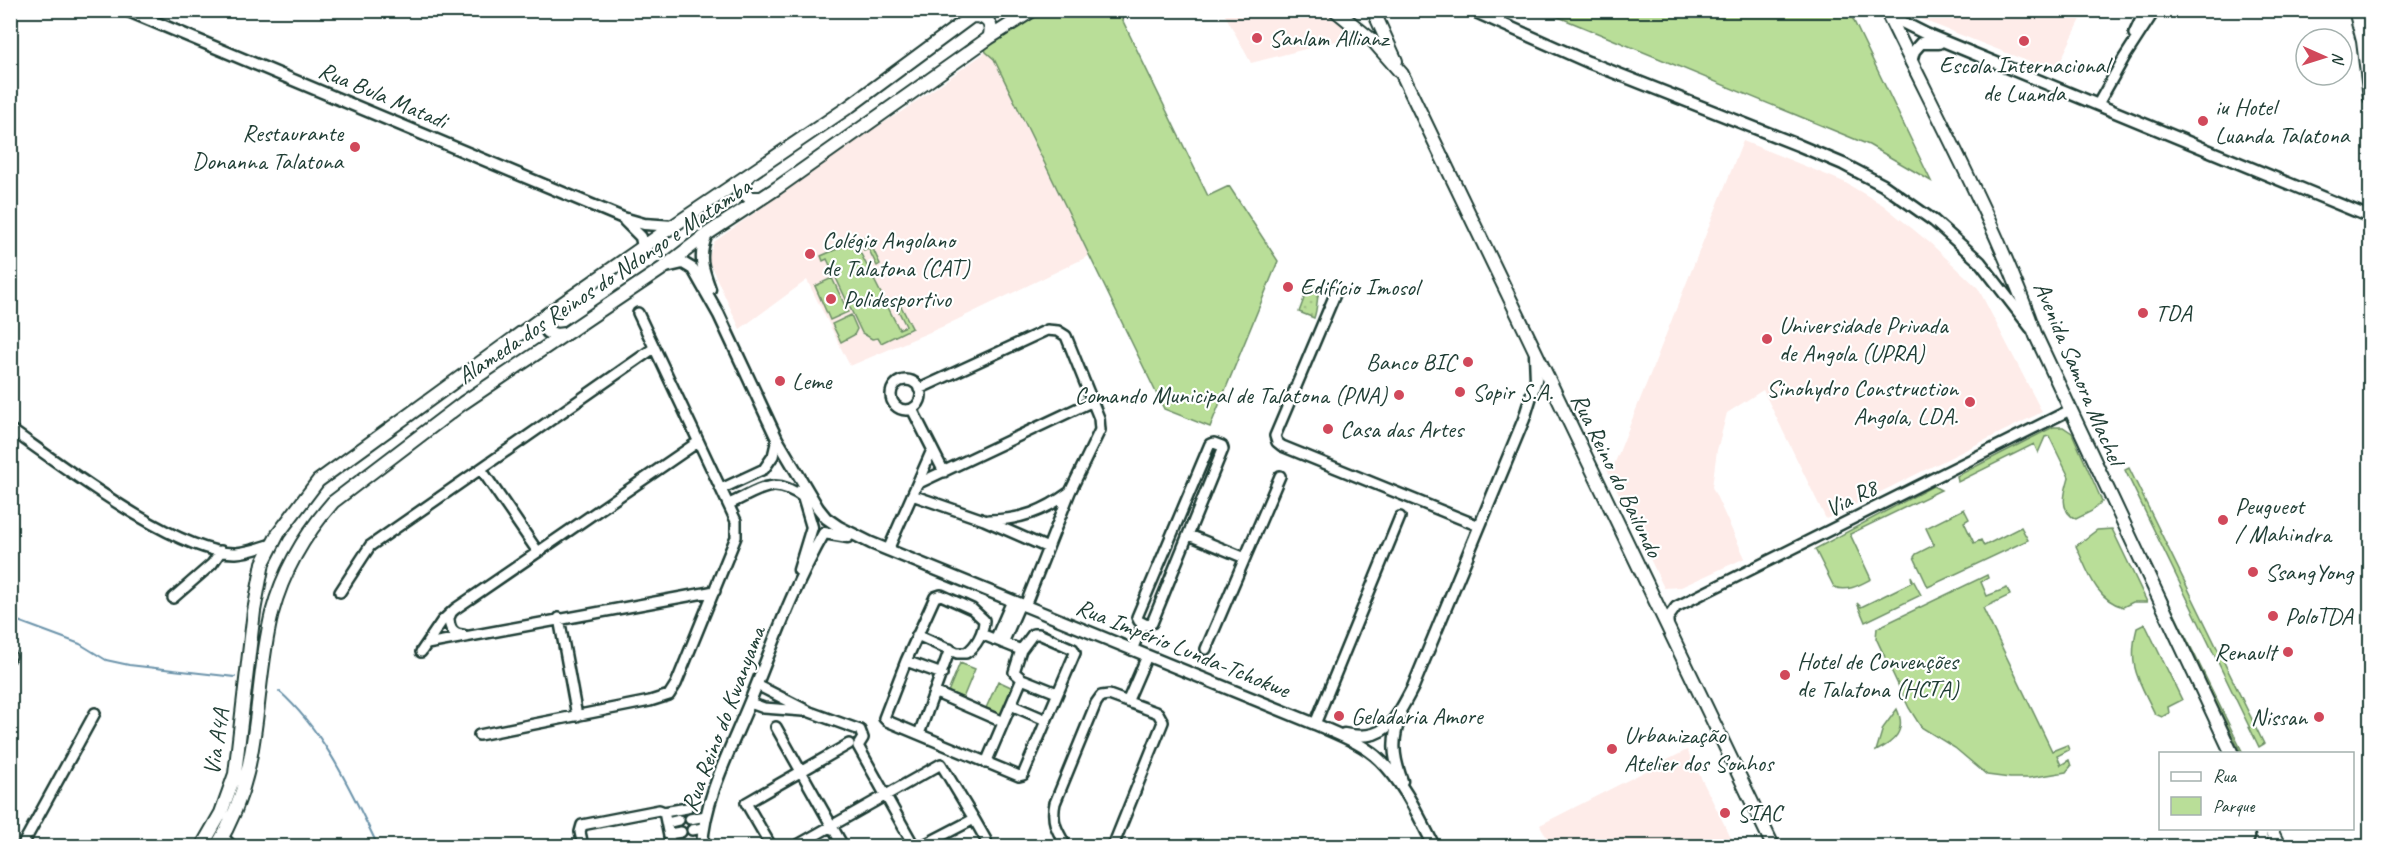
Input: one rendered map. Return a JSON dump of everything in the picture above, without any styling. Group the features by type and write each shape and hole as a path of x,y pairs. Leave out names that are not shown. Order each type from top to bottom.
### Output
{"main road":[{"name":"Alameda dos Reinos do Ndongo e Matamba","path":"220,842 240,802 247,779 254,742 266,643 275,606 287,572 317,520 333,502 463,404 663,268 707,234 762,198 989,38 1033,10"},
{"name":"Rua Reino do Bailundo","path":"1335,10 1373,40 1402,74 1773,846"},
{"path":"1373,10 1402,74"},
{"name":"Avenida Samora Machel","path":"1886,10 1999,242 2036,336 2232,752"},
{"path":"2355,10 2367,44 2370,98"},
{"name":"Alameda dos Reinos do Ndongo e Matamba","path":"250,638 257,587 263,563 272,544 318,481 550,312 850,106 976,13"},
{"path":"976,13 990,22 992,31 989,38"},
{"path":"750,174 744,183 744,193 750,198 762,198"},
{"path":"550,312 546,321 548,332 556,335 565,334"},
{"path":"318,481 315,488 316,496 321,500 333,502"},
{"name":"Via A4A","path":"202,846 217,823 236,774 250,638"},
{"path":"2271,830 2278,846"}],"street":[{"name":"Rua Bula Matadi","path":"126,10 623,218 654,225 673,226"},
{"path":"1471,10 1588,62 1843,164 1883,185 1934,221 1980,262 2036,336"},
{"path":"1891,10 1900,21 1952,44 2370,217"},
{"path":"2124,58 2145,10"},
{"path":"2097,104 2155,10"},
{"path":"1911,62 1914,51 1921,43 1952,44"},
{"name":"Rua Bula Matadi","path":"623,218 641,237 644,247"},
{"name":"Rua Império Lunda-Tchokwe","path":"707,234 701,259 719,315"},
{"name":"Rua Império Lunda-Tchokwe","path":"663,268 683,263 693,269 719,315 777,439 791,465 826,518 871,543 1315,724 1360,746 1379,759 1415,808 1434,846"},
{"path":"1336,292 1275,436 1277,442 1282,447 1479,526"},
{"path":"479,735 660,699 669,694 676,684 736,537 736,521 729,504 638,313"},
{"path":"920,389 1047,330 1058,331 1066,336 1099,418 1100,430 1070,492 1048,548 999,641"},
{"path":"1415,808 1403,784 1393,752 1394,734 1534,390 1536,369 1531,344"},
{"path":"340,592 370,546 654,348"},
{"path":"903,381 914,383 920,389 921,400 912,409 902,410 894,403 892,391 898,383 903,381"},
{"path":"917,484 1093,401"},
{"path":"912,409 944,472"},
{"name":"Via R8","path":"1670,634 1668,618 1676,607 2070,410"},
{"path":"10,429 91,486 176,537 235,553 251,551 272,544"},
{"path":"721,489 764,469 774,456 777,439"},
{"path":"698,442 455,609 442,621 424,648 466,635 715,591"},
{"path":"1210,444 1222,446 1223,449 1189,535 1152,623 1150,625 1143,623 1137,620 1137,617 1210,444"},
{"path":"888,550 932,450"},
{"name":"Rua Império Lunda-Tchokwe","path":"791,465 812,527 817,532 837,534 871,543"},
{"path":"481,469 538,552"},
{"path":"764,469 771,484"},
{"path":"1206,649 1280,476"},
{"path":"729,504 771,484 787,488 804,498"},
{"path":"984,520 1023,517 1050,507 1070,492"},
{"path":"912,495 984,520 1048,548"},
{"path":"812,527 813,521 818,517 826,518 829,527 824,533"},
{"path":"1315,724 1400,517"},
{"name":"Rua Reino do Kwanyama","path":"788,608 812,527"},
{"name":"Rua Reino do Kwanyama","path":"702,846 698,829 706,816 788,608 824,533"},
{"path":"1189,535 1245,558"},
{"path":"173,598 212,564 221,551"},
{"path":"917,635 961,654 972,648 984,625 979,613 937,594 917,635 906,660 884,718 986,763 1021,776 1075,653 1073,649 1039,634 1033,634 1021,650 1014,672 1022,679 1057,693"},
{"path":"455,609 449,618 450,628 456,633 466,635"},
{"path":"559,618 578,716"},
{"path":"1132,650 1143,623"},
{"path":"981,634 1021,650"},
{"path":"919,734 951,649"},
{"path":"1128,700 1148,656"},
{"path":"906,660 942,674"},
{"path":"986,763 1022,679"},
{"path":"757,685 810,712 844,726 854,738 914,846"},
{"path":"1329,730 1361,736 1381,732 1396,717 1413,687"},
{"path":"764,708 770,691"},
{"path":"934,692 1003,722"},
{"path":"1066,846 1054,824 1052,816 1054,803 1096,703 1105,695 1128,700 1158,713 1163,722 1113,846"},
{"path":"750,703 764,708 810,712"},
{"path":"1011,705 1046,720"},
{"path":"22,846 94,712"},
{"path":"776,727 843,846"},
{"path":"771,846 746,803 801,772 854,738"},
{"path":"796,846 940,764 986,840"},
{"path":"583,846 580,832 582,825 659,810 664,812 687,808"},
{"path":"664,812 670,843 665,846"},
{"path":"690,819 706,816"},
{"path":"922,846 974,819"},
{"path":"667,822 679,820"},
{"path":"2259,846 2262,838 2260,830"},
{"path":"669,834 681,832"},
{"path":"220,842 232,846"}],"shaded area":[{"path":"1223,11 1324,11 1359,35 1251,63"},
{"name":"Escola Internacional de Luanda","path":"1900,11 2085,11 2055,72"},
{"path":"986,52 994,59 1089,256 944,326 850,366 807,280 740,329 710,264 709,257 714,242 856,140 901,112"},
{"name":"Universidade Privada de Angola (UPRA)","path":"1743,141 1844,182 1883,205 1930,243 1978,288 2042,412 1826,519 1763,390 1727,413 1717,450 1712,487 1745,558 1681,587 1664,588 1607,469 1614,465"},
{"path":"1687,750 1735,846 1551,846 1540,825"}],"green space":[{"path":"1044,11 1118,11 1208,196 1229,186 1278,261 1210,427 1164,409 994,59 986,52 984,46"},
{"path":"1544,11 1849,11 1931,181 1869,145"},
{"path":"867,236 880,264 877,266 868,248 864,250 862,247 859,248 860,252 899,329 906,326 897,308 901,306 912,328 881,343 878,338 872,339 862,333 827,259 823,261 821,256"},
{"name":"Polidesportivo","path":"832,278 848,312 830,320 815,286"},
{"path":"1309,285 1320,289 1314,318 1299,312"},
{"path":"851,315 857,329 854,335 841,342 832,324"},
{"path":"2053,427 2063,427 2072,433 2102,501 2092,511 2076,519 2067,511 2064,500 2069,477 2049,436 2045,437 2038,453 2034,444 1958,482 1957,476"},
{"path":"2129,468 2264,744 2259,747 2125,470"},
{"path":"1933,486 1941,490 1850,534 1871,579 1848,589 1834,587 1815,549"},
{"path":"2114,491 2243,752 2241,752 2112,492"},
{"path":"1964,509 1969,519 1964,522 1974,543 1981,540 1984,546 2021,527 2028,540 1928,587 1914,557 1934,545 1926,528"},
{"path":"2112,529 2147,602 2133,602 2123,607 2113,603 2099,591 2089,574 2076,546 2097,530"},
{"path":"1987,575 1988,578 1981,582 1987,596 2007,588 2010,595 1983,608 2052,751 2067,745 2069,750 2057,756 2061,765 2069,760 2071,766 2066,772 2029,778 1987,775 1955,748 1921,727 1909,708 1876,638 1877,628"},
{"path":"1911,576 1921,595 1865,622 1857,603 1861,607 1912,582"},
{"path":"2145,624 2182,700 2168,707 2169,713 2162,717 2155,714 2136,673 2134,663 2134,641 2137,628"},
{"path":"960,663 975,669 963,698 948,692"},
{"path":"998,681 1013,688 1002,715 986,708"},
{"path":"1897,709 1900,724 1897,735 1876,751 1883,728"}],"waterway":[{"path":"10,618 80,644 106,660 129,665 235,677"},
{"path":"279,691 296,707 324,744 378,846"}],"place":[{"name":"Sanlam Allianz","path":"1257,38"},
{"name":"Escola Internacional de Luanda","path":"2024,41"},
{"name":"iu Hotel Luanda Talatona","path":"2203,121"},
{"name":"Restaurante Donanna Talatona","path":"355,147"},
{"name":"Colégio Angolano de Talatona (CAT)","path":"810,254"},
{"name":"Edifício Imosol","path":"1288,287"},
{"name":"Polidesportivo","path":"831,299"},
{"name":"TDA","path":"2143,313"},
{"name":"Universidade Privada de Angola (UPRA)","path":"1767,339"},
{"name":"Banco BIC","path":"1468,362"},
{"name":"Leme","path":"780,381"},
{"name":"Sopir S.A.","path":"1460,392"},
{"name":"Comando Municipal de Talatona (PNA)","path":"1399,395"},
{"name":"Sinohydro Construction Angola, LDA.","path":"1970,402"},
{"name":"Casa das Artes","path":"1328,429"},
{"name":"Peugueot / Mahindra","path":"2223,520"},
{"name":"SsangYong","path":"2253,572"},
{"name":"PoloTDA","path":"2273,616"},
{"name":"Renault","path":"2288,652"},
{"name":"Hotel de Convenções de Talatona (HCTA)","path":"1785,675"},
{"name":"Geladaria Amore","path":"1339,716"},
{"name":"Nissan","path":"2319,717"},
{"name":"Urbanização Atelier dos Sonhos","path":"1612,749"},
{"name":"SIAC","path":"1725,813"}]}
